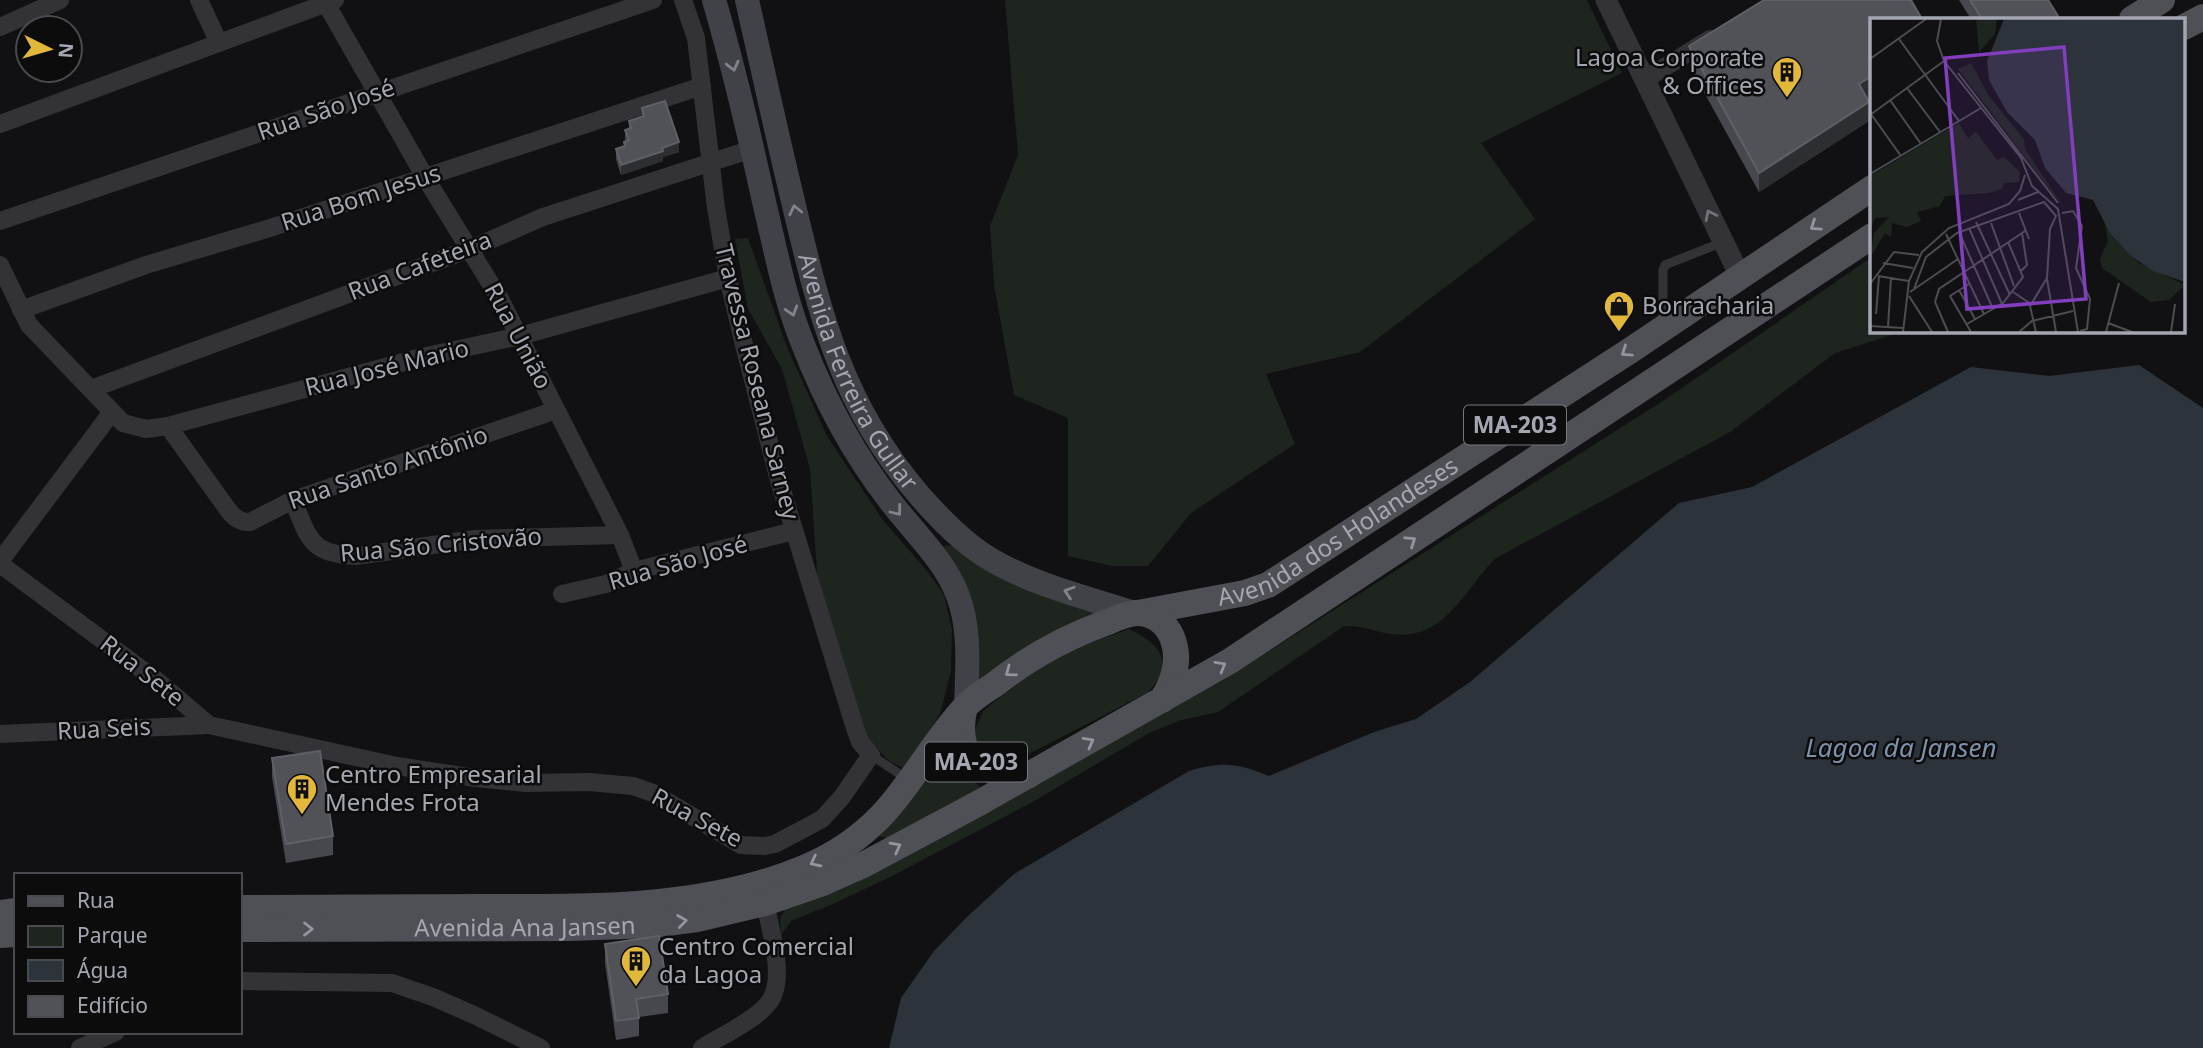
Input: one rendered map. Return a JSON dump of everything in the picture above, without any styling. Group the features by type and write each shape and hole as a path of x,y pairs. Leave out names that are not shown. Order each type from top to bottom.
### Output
{"main road":[{"name":"Avenida Ferreira Gullar","path":"714,0 788,299 801,340 825,397 862,461 943,569 957,592 967,643 965,708"},
{"name":"Avenida Ferreira Gullar","path":"747,0 824,326 857,403 884,451 946,525 988,558 1023,577 1136,613"},
{"path":"2134,18 2162,0"},
{"path":"2186,26 2203,17"},
{"path":"760,180 786,172"},
{"name":"Avenida dos Holandeses","path":"1136,613 1244,593 1268,585 1619,357 1870,189"},
{"name":"Avenida dos Holandeses","path":"1162,700 1230,661 1870,237"},
{"path":"1466,505 1489,474 1739,310 1746,295 1740,276"},
{"path":"1136,613 1148,614 1161,621 1174,644 1174,674 1162,700"},
{"name":"MA-203","path":"1136,613 1079,633 1022,663 965,708 961,738 974,761 996,773 1029,775 1162,700"},
{"name":"Avenida Ana Jansen","path":"242,908 603,907 702,896 751,884 803,868 846,847 882,815 965,708"},
{"name":"Avenida Ana Jansen","path":"242,929 556,928 652,925 697,919 765,903 820,884 865,864 1029,775"}],"street":[{"path":"0,27 60,0"},
{"path":"198,0 219,43"},
{"name":"Rua São José","path":"0,221 653,0"},
{"name":"Travessa Roseana Sarney","path":"682,0 696,38 710,164 728,278 769,443 855,728 860,742 871,755"},
{"path":"1606,0 1740,276"},
{"path":"0,124 329,1"},
{"name":"Rua União","path":"329,1 376,92 520,336 620,535 634,571"},
{"path":"1644,80 1726,29"},
{"name":"Rua Bom Jesus","path":"20,310 146,265 702,86"},
{"name":"Rua Cafeteira","path":"91,389 470,249 543,217 752,149"},
{"name":"Rua José Mario","path":"0,265 29,326 122,423 140,429 168,426 422,358 520,336 728,278"},
{"name":"Rua Santo Antônio","path":"168,426 226,507 236,519 246,522 293,500 556,410"},
{"path":"0,562 112,412"},
{"name":"Rua São Cristovão","path":"293,500 315,545 328,554 356,556 475,539 579,534 620,535"},
{"name":"Rua São José","path":"562,594 606,584 634,571 794,531"},
{"name":"Rua Sete","path":"0,562 160,683 209,725 397,766 463,776 526,782 589,782 633,786 653,793 741,845 775,844 822,819 838,803 871,755"},
{"name":"Rua Seis","path":"0,734 209,725"},
{"path":"702,1048 761,1012 774,994 776,956 765,903"},
{"path":"242,981 392,983 433,997 541,1048"},
{"path":"80,1048 112,1034"}],"lane":[{"path":"1663,326 1665,265 1723,242"},
{"path":"871,755 909,781"}],"green space":[{"path":"1005,0 1587,0 1622,73 1481,143 1535,219 1360,352 1266,374 1295,444 1191,513 1148,566 1112,566 1068,556 1068,418 1014,395 994,285 990,226 1018,155"},
{"path":"748,238 787,347 827,436 882,519 928,572 944,595 952,630 951,671 940,714 905,769 889,761 865,736 818,586 810,469 782,369 748,309 735,239"},
{"path":"1870,258 1870,332 1901,332 1835,353 1730,432 1496,558 1440,621 1411,634 1392,634 1344,626 1218,712 1181,720 1149,733 1029,804 892,876 791,921 781,935 780,919 786,907 1222,681 1666,399"},
{"path":"958,545 1097,610 1096,617 976,685 942,546"},
{"path":"1129,629 1155,646 1162,659 1161,675 1147,693 1013,762 992,760 979,750 974,732 983,711 1028,675 1075,648"},
{"path":"941,757 985,790 894,840 878,836"}],"water":[{"name":"Lagoa da Jansen","path":"2139,365 2203,408 2203,1048 889,1048 901,998 934,951 1014,874 1189,771 1229,765 1248,768 1269,776 1374,732 1416,719 1470,682 1679,503 1752,487 1971,367 2049,376"}],"building":[{"name":"Lagoa Corporate & Offices","path":"1764,0 1911,0 1921,18 1870,18 1870,77 1859,84 1869,102 1759,173 1689,46"},
{"path":"1970,0 2048,0 2058,16 2055,18 1981,18"},
{"path":"665,101 679,142 662,148 663,151 621,165 616,149 625,146 624,142 629,140 625,130 631,128 629,121 644,116 642,108"},
{"name":"Centro Empresarial Mendes Frota","path":"320,751 333,836 286,844 272,758"},
{"name":"Centro Comercial da Lagoa","path":"659,936 668,994 636,999 639,1018 616,1021 605,944"}],"place":[{"name":"Lagoa Corporate & Offices","path":"1787,99"},
{"name":"Borracharia","path":"1619,333"},
{"name":"Centro Empresarial Mendes Frota","path":"302,816"},
{"name":"Centro Comercial da Lagoa","path":"636,988"}]}
